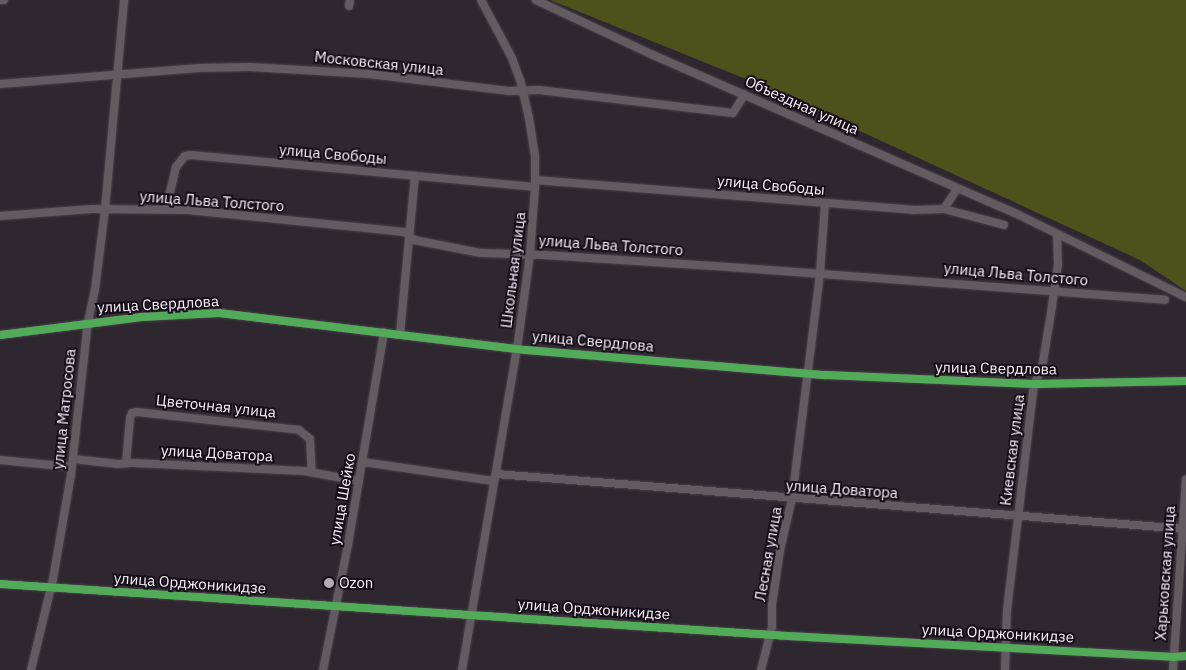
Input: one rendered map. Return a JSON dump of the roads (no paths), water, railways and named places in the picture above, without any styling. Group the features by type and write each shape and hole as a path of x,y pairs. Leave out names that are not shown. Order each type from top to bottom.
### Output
{"street":[{"name":"улица Матросова","path":"31,670 56,562 73,463 88,322 94,299 105,210 124,0"},
{"name":"Школьная улица","path":"462,670 517,348 530,254 535,183 532,137 523,91 512,58 481,0"},
{"name":"Объездная улица","path":"536,0 653,55 958,189 1186,297"},
{"name":"Московская улица","path":"0,84 199,68 250,67 370,74 509,91 539,90 733,113 745,94"},
{"name":"улица Свободы","path":"166,209 176,167 182,158 188,155 415,176 913,210 944,209 1004,225"},
{"path":"400,334 415,176"},
{"path":"944,209 958,189"},
{"name":"Лесная улица","path":"762,670 770,634 780,550 792,499 820,273 826,203"},
{"name":"улица Льва Толстого","path":"0,216 105,210 166,209 405,232 414,240 481,253 530,254 820,273 1166,300"},
{"name":"Киевская улица","path":"1005,670 1005,647 1018,516 1034,384 1042,368 1058,264 1057,235"},
{"name":"улица Свердлова","path":"0,335 88,322 177,314 219,313 517,348 807,373 928,381 1034,384 1186,381"},
{"name":"улица Шейко","path":"322,670 363,462 384,332"},
{"name":"Цветочная улица","path":"126,463 130,418 132,413 137,412 299,430 307,434 311,440 312,472"},
{"name":"улица Доватора","path":"0,460 126,463 312,472 359,481"},
{"name":"улица Доватора","path":"363,462 495,477 1185,529"},
{"name":"Харьковская улица","path":"1174,670 1173,657 1185,529 1186,478"},
{"name":"улица Орджоникидзе","path":"0,584 770,634 1173,657 1186,656"}],"place":[{"name":"Ozon","path":"329,583"}]}
